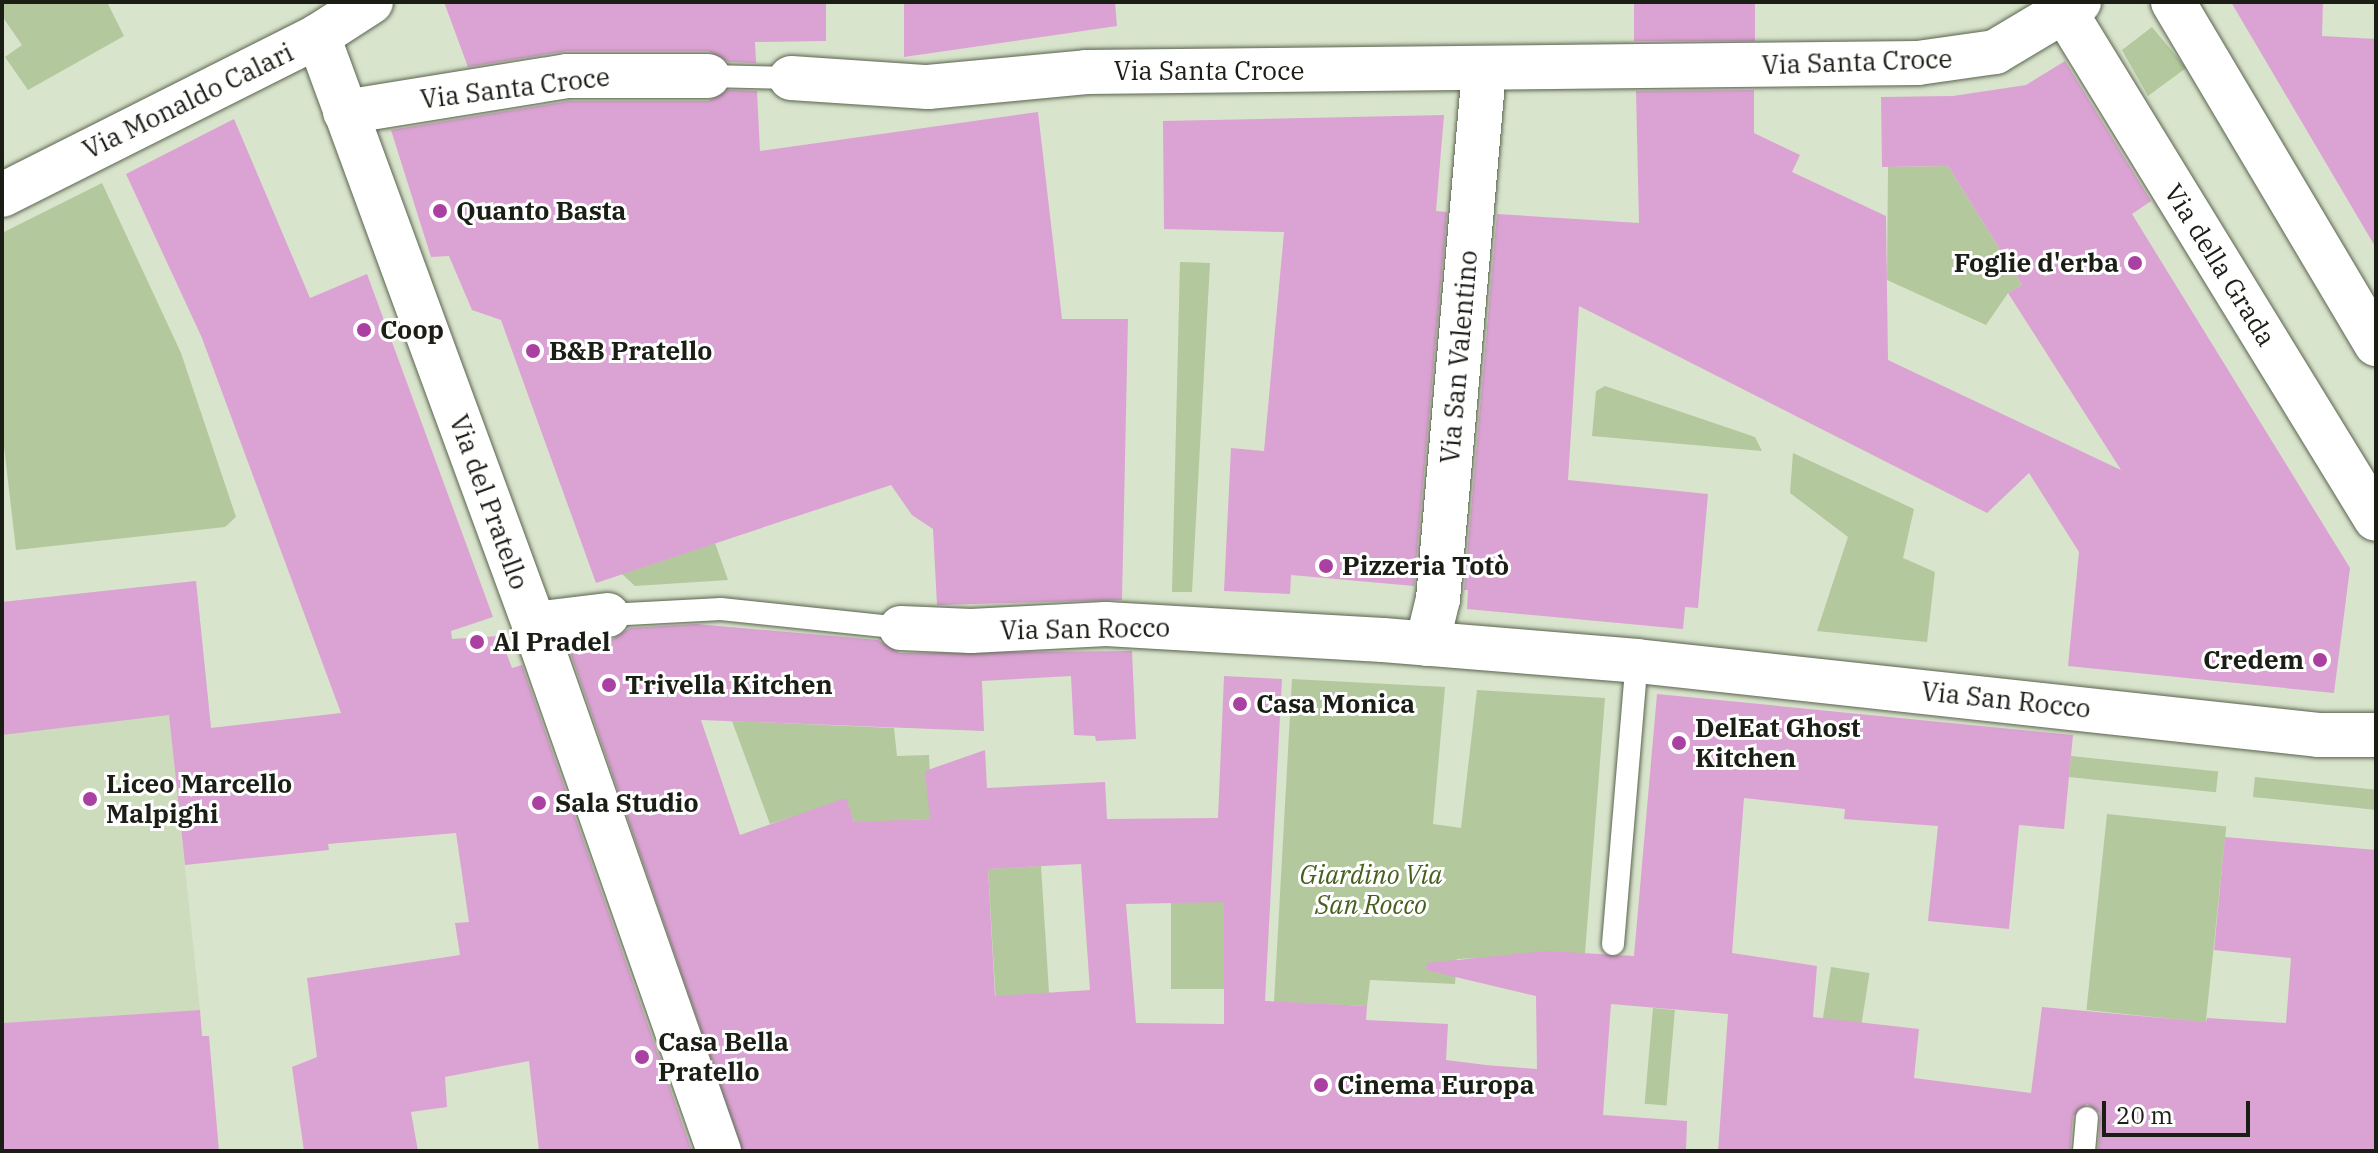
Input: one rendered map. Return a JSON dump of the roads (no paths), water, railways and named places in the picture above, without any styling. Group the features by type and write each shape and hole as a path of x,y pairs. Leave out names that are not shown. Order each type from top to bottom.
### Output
{"street":[{"name":"Via Monaldo Calari","path":"2,195 318,36 371,2"},
{"path":"2173,2 2376,344"},
{"name":"Via Santa Croce","path":"791,78 928,87 1086,72 1484,70 1969,59 1995,52 2068,5"},
{"name":"Via della Grada","path":"2068,5 2376,519"},
{"name":"Via del Pratello","path":"318,36 534,624 719,1151"},
{"name":"Via San Valentino","path":"1427,644 1438,599 1484,70"},
{"name":"Via Santa Croce","path":"345,112 567,76 708,76"},
{"name":"Via San Rocco","path":"534,624 607,615"},
{"name":"Via San Rocco","path":"901,628 971,631 1106,624 1427,644 1637,661 2318,735 2376,735"}],"lane":[{"name":"Via Santa Croce","path":"708,76 791,78"},
{"name":"Via San Rocco","path":"607,615 721,609 901,628"},
{"path":"1613,944 1637,661"},
{"path":"2084,1151 2087,1118"}],"place":[{"name":"Quanto Basta","path":"440,211"},
{"name":"Foglie d'erba","path":"2135,263"},
{"name":"Coop","path":"364,330"},
{"name":"B&B Pratello","path":"533,351"},
{"name":"Pizzeria Totò","path":"1326,566"},
{"name":"Al Pradel","path":"477,642"},
{"name":"Credem","path":"2320,660"},
{"name":"Trivella Kitchen","path":"609,685"},
{"name":"Casa Monica","path":"1240,704"},
{"name":"DelEat Ghost Kitchen","path":"1679,743"},
{"name":"Liceo Marcello Malpighi","path":"90,799"},
{"name":"Sala Studio","path":"539,803"},
{"name":"Casa Bella Pratello","path":"642,1057"},
{"name":"Cinema Europa","path":"1321,1085"}],"park label":[{"name":"Giardino Via San Rocco","path":"1371,890"}]}
